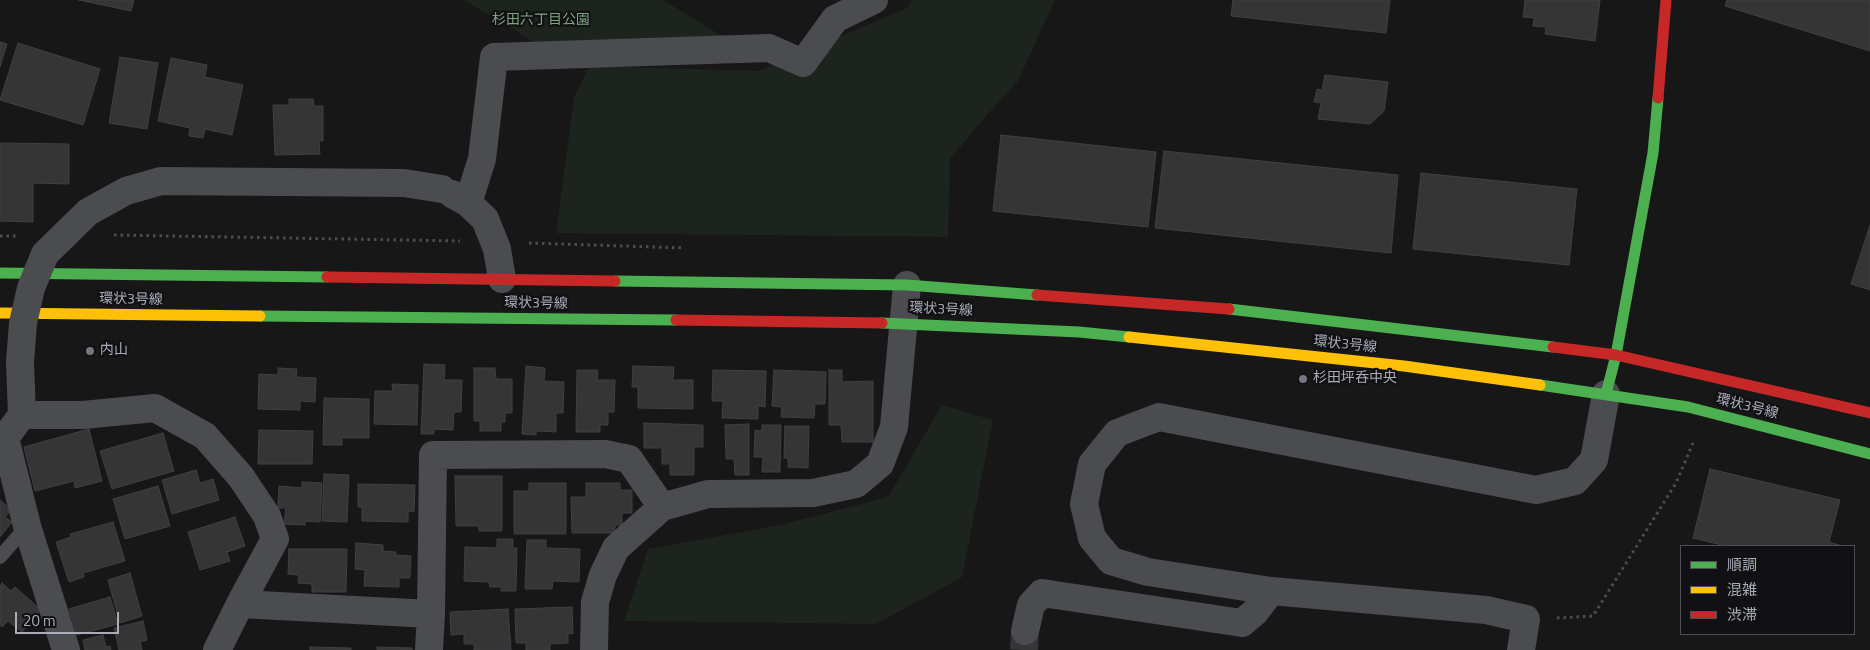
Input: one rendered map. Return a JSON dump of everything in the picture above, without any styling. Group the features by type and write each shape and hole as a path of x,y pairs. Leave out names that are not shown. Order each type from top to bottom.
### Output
{"street":[{"path":"468,203 482,159 494,57 769,48 803,63 835,19 874,0"},
{"path":"1521,650 1526,619 1486,610 1271,591 1148,572 1111,561 1092,538 1084,504 1092,464 1118,433 1159,417 1536,490 1575,481 1594,460 1606,394 1616,355 1653,153 1666,0"},
{"path":"66,650 27,526 5,438 22,415 20,362 23,324 31,288 45,254 88,212 126,190 161,181 404,183 442,189 468,203 485,219 497,249 502,279"},
{"name":"環状3号線","path":"0,273 907,285 1244,310 1616,355 1870,413"},
{"path":"594,650 595,602 603,574 616,548 662,507 708,494 813,493 856,484 880,464 894,427 907,285"},
{"name":"環状3号線","path":"0,313 903,323 1079,332 1404,366 1606,394 1688,407 1870,454"},
{"path":"22,415 83,415 155,408 205,436 241,478 267,516 275,539 217,650"},
{"path":"429,650 432,614 432,455 605,454 629,459 662,507"},
{"path":"1025,630 1031,605 1042,592 1242,623 1255,612 1271,591"},
{"path":"240,604 432,614"}],"lane":[{"path":"0,557 27,526"}],"path":[{"path":"0,236 28,236"},
{"path":"1526,619 1593,616 1676,483 1694,443"}],"green space":[{"name":"杉田六丁目公園","path":"464,0 663,0 722,36 534,42"},
{"path":"912,0 1055,0 1018,81 950,159 948,237 556,233 574,98 589,66 759,71 907,8"},
{"path":"942,405 993,420 962,577 876,624 624,621 648,549 781,525 888,497"}],"building":[{"path":"79,0 134,0 131,11"},
{"path":"1233,0 1390,0 1386,33 1231,16"},
{"path":"1525,0 1600,0 1595,41 1545,34 1546,27 1533,26 1534,18 1523,17"},
{"path":"1727,0 1870,0 1870,51 1725,6"},
{"path":"0,42 7,44 0,67"},
{"path":"18,43 100,69 83,125 0,100"},
{"path":"120,57 158,63 147,129 109,123"},
{"path":"171,58 207,65 205,77 243,85 232,135 205,129 203,138 189,136 190,128 158,121"},
{"path":"1325,75 1388,82 1384,111 1370,124 1318,119 1321,103 1314,102 1317,89 1322,90"},
{"path":"289,99 313,99 314,106 323,106 323,141 319,141 320,154 275,155 273,105 289,105"},
{"path":"1001,135 1156,152 1148,227 993,211"},
{"path":"0,143 69,144 69,184 33,183 33,222 0,221"},
{"path":"1164,151 1398,175 1391,253 1155,228"},
{"path":"1421,173 1577,189 1569,265 1413,249"},
{"path":"1870,225 1870,290 1851,284"},
{"path":"424,364 445,365 444,380 462,380 461,412 454,412 453,430 434,429 434,434 421,434"},
{"path":"526,366 545,368 544,381 564,382 563,413 556,413 556,432 536,431 536,435 522,434"},
{"path":"633,366 674,367 673,380 693,380 693,409 638,408 638,387 632,387"},
{"path":"278,368 297,369 296,377 316,378 315,402 300,401 300,410 258,409 259,374 278,375"},
{"path":"474,368 495,368 496,379 512,379 512,413 505,413 505,422 501,422 501,431 480,431 480,421 474,421"},
{"path":"577,370 598,370 597,380 615,380 614,412 608,412 608,425 600,425 600,432 576,432"},
{"path":"713,370 766,371 765,407 758,406 758,419 722,418 723,401 712,401"},
{"path":"774,370 826,372 825,404 815,404 814,418 781,417 782,407 772,406"},
{"path":"829,370 842,370 842,382 873,381 873,442 842,442 841,425 829,425"},
{"path":"392,384 418,385 417,425 374,424 375,391 393,391"},
{"path":"324,398 369,399 369,438 342,438 342,445 323,445"},
{"path":"644,423 703,425 703,447 694,447 694,475 670,475 670,464 662,464 662,448 644,448"},
{"path":"749,424 749,475 735,475 734,459 726,459 725,425"},
{"path":"762,425 781,425 780,472 762,472 763,457 754,457 755,430 762,431"},
{"path":"785,426 809,426 808,468 788,467 788,458 784,458"},
{"path":"89,429 102,481 75,488 74,481 35,491 24,447"},
{"path":"259,430 313,431 312,464 258,464"},
{"path":"163,433 174,471 112,489 100,451"},
{"path":"1710,469 1840,500 1829,542 1839,545 1722,545 1693,538"},
{"path":"196,470 200,483 213,479 219,500 172,514 162,480"},
{"path":"324,474 349,475 347,522 322,521"},
{"path":"455,476 502,476 502,531 479,531 479,526 456,526"},
{"path":"302,482 322,483 320,522 305,521 305,525 284,524 286,508 278,508 279,486 302,488"},
{"path":"529,483 566,483 566,534 514,534 514,491 529,491"},
{"path":"586,483 620,483 620,490 632,490 632,513 622,513 622,525 615,525 615,533 572,533 571,497 586,497"},
{"path":"358,484 415,485 414,512 408,511 408,522 362,521 362,507 358,507"},
{"path":"158,486 170,526 125,539 113,499"},
{"path":"0,500 11,510 5,517 12,522 0,537"},
{"path":"235,517 245,546 227,552 230,561 200,570 188,532"},
{"path":"113,522 125,561 83,573 84,577 69,582 56,542 71,537 70,534"},
{"path":"497,539 513,539 513,548 517,548 516,591 501,591 501,587 490,587 489,582 464,581 465,547 497,548"},
{"path":"527,540 546,540 546,548 580,549 579,582 553,581 552,589 525,589"},
{"path":"356,543 383,545 383,551 396,552 396,555 411,556 410,578 399,578 399,587 364,586 365,570 355,569"},
{"path":"289,549 347,549 346,592 312,592 312,584 298,583 299,575 288,574"},
{"path":"130,573 142,616 120,623 108,580"},
{"path":"2,583 11,591 15,587 41,610 22,632 8,621 2,627 0,625 0,586"},
{"path":"110,597 118,624 77,635 69,609"},
{"path":"572,607 573,634 568,633 568,643 550,644 550,650 526,650 526,643 516,643 515,609"},
{"path":"508,609 511,650 474,650 474,644 464,644 464,634 451,635 450,612"},
{"path":"143,621 147,640 140,642 142,650 119,650 114,628"},
{"path":"103,635 106,647 110,646 111,650 85,650 83,640"},
{"path":"310,647 351,648 351,650 310,650"},
{"path":"377,647 412,648 412,650 377,650"}],"tunnel":[{"path":"1024,650 1025,631"}],"traffic: fast":[{"path":"1606,394 1616,355 1653,153 1658,98"},
{"path":"0,273 327,277"},
{"path":"615,281 907,285 1037,295"},
{"path":"1229,309 1553,347"},
{"path":"260,316 676,320"},
{"path":"882,323 1079,332 1129,337"},
{"path":"1540,385 1688,407 1870,454"}],"traffic: slow":[{"path":"0,313 260,316"},
{"path":"1129,337 1404,366 1540,385"}],"traffic: jam":[{"path":"1658,98 1666,0"},
{"path":"327,277 615,281"},
{"path":"1037,295 1229,309"},
{"path":"676,320 882,323"},
{"path":"1553,347 1616,355 1870,413"}],"place":[{"name":"内山","path":"90,351"},
{"name":"杉田坪呑中央","path":"1303,379"}]}
